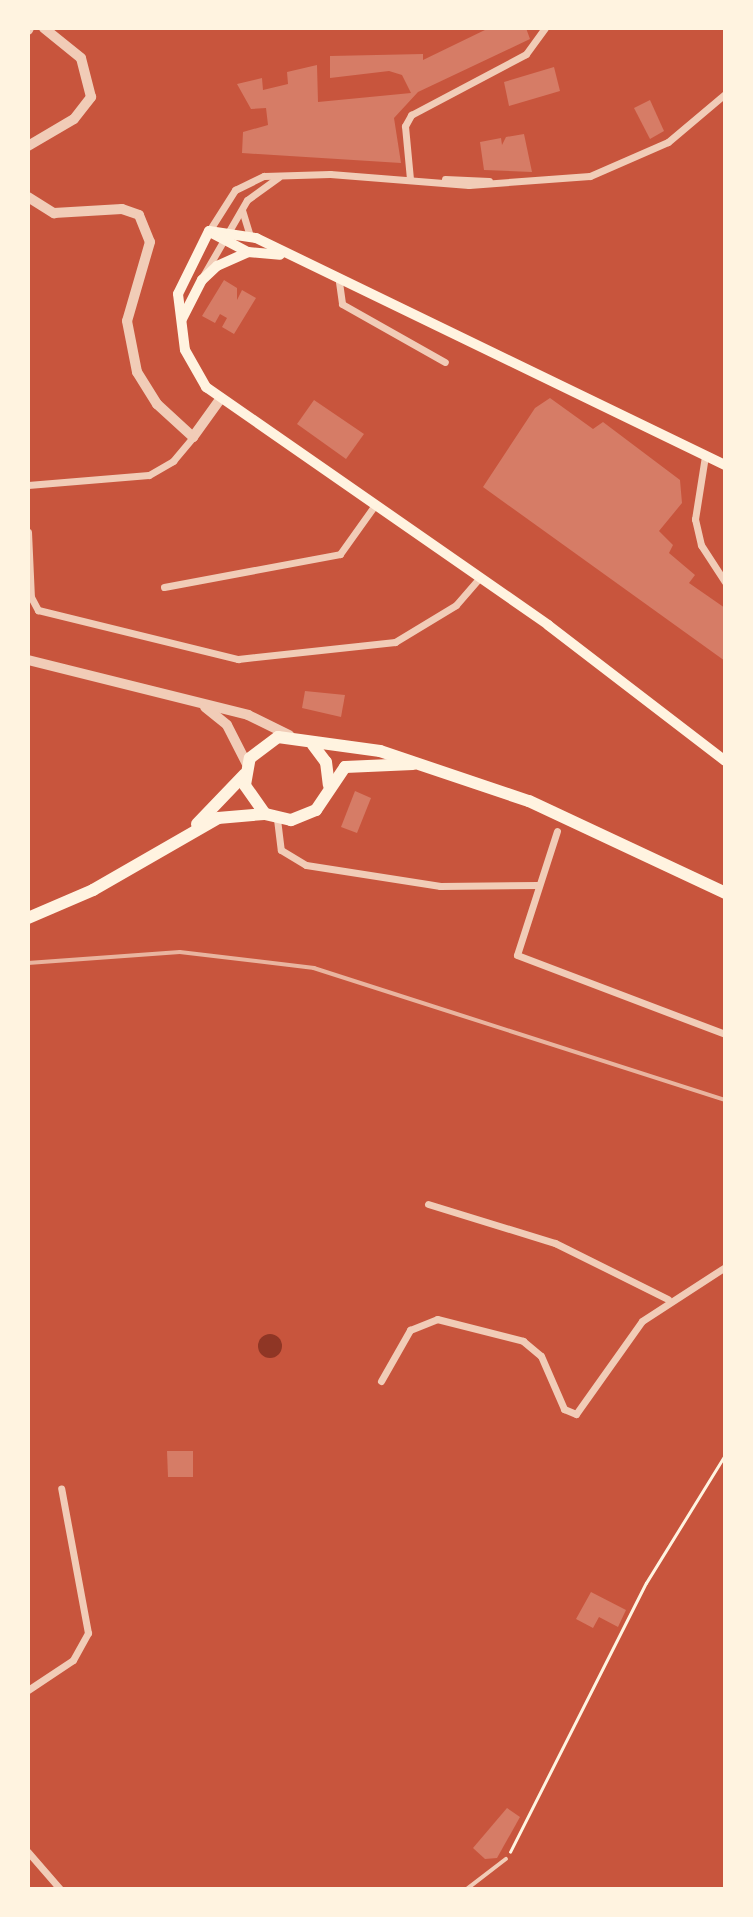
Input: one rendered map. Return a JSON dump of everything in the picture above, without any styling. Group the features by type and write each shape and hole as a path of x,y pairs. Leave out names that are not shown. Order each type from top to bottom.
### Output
{"main road":[{"path":"209,231 250,236 339,282 725,465"},
{"path":"209,231 224,243 247,253 286,256"},
{"path":"209,231 180,284 182,319 191,366 220,398 480,577 725,761"},
{"path":"182,319 202,279 247,253"},
{"path":"189,831 246,769 263,743 289,735 310,743 380,751 529,801 725,893"},
{"path":"310,743 326,762 329,785"},
{"path":"28,918 93,890 189,831 230,814 271,817 311,814 329,785 349,765 413,764"},
{"path":"246,769 249,797 271,817"}],"street":[{"path":"28,146 74,119 91,97 81,58 44,28"},
{"path":"410,179 405,130 411,115 526,54 545,28"},
{"path":"209,231 238,187 280,177 436,180 470,176 493,182 561,182 611,170 677,136 725,94"},
{"path":"202,279 242,209 280,177"},
{"path":"28,197 54,213 128,209 142,219 150,246 128,314 130,353 157,404 194,437"},
{"path":"242,209 250,236"},
{"path":"339,282 342,304 445,362"},
{"path":"28,485 149,475 173,461 194,437 220,398"},
{"path":"705,456 695,519 701,545 725,582"},
{"path":"164,587 340,554 375,505"},
{"path":"28,532 31,597 38,610 238,659 401,640 460,602 480,577"},
{"path":"28,660 248,715 289,735"},
{"path":"192,701 227,725 246,769"},
{"path":"271,817 281,850 306,865 427,885 538,885"},
{"path":"557,831 515,944 519,957 725,1034"},
{"path":"428,1204 555,1243 668,1299"},
{"path":"381,1381 410,1331 438,1319 523,1341 541,1356 564,1409 576,1415 642,1321 668,1299 725,1267"},
{"path":"28,1690 73,1660 88,1633 61,1488"},
{"path":"28,1852 60,1889"}],"lane":[{"path":"467,1889 506,1858"}],"path":[{"path":"506,1858 646,1583 725,1455"}],"shaded area":[{"path":"270,1334 279,1337 282,1346 279,1355 270,1358 261,1355 258,1346 261,1337"}],"building":[{"path":"489,28 526,28 530,39 418,92 394,118 401,163 242,153 243,132 268,125 266,108 251,109 237,84 262,78 263,90 288,84 287,72 317,65 318,102 411,93 402,75 389,71 330,78 330,56 423,54 423,60"},
{"path":"554,67 560,91 509,106 504,82"},
{"path":"650,100 664,131 650,139 634,108"},
{"path":"524,134 532,172 484,170 480,142 501,138 502,145 506,137"},
{"path":"224,280 237,288 237,300 242,290 256,298 234,334 222,327 227,318 220,314 215,323 202,316"},
{"path":"550,398 593,429 603,422 680,480 682,503 659,531 673,545 669,553 695,575 689,583 725,608 725,661 483,487 535,408"},
{"path":"314,400 364,434 346,459 297,424"},
{"path":"305,691 345,695 341,717 302,708"},
{"path":"355,791 371,798 357,833 341,827"},
{"path":"167,1451 193,1451 193,1477 168,1477"},
{"path":"591,1592 626,1610 618,1627 599,1617 593,1628 576,1619"},
{"path":"507,1808 520,1817 497,1858 485,1859 473,1848"}],"railway":[{"path":"28,963 180,952 314,968 725,1100"}]}
